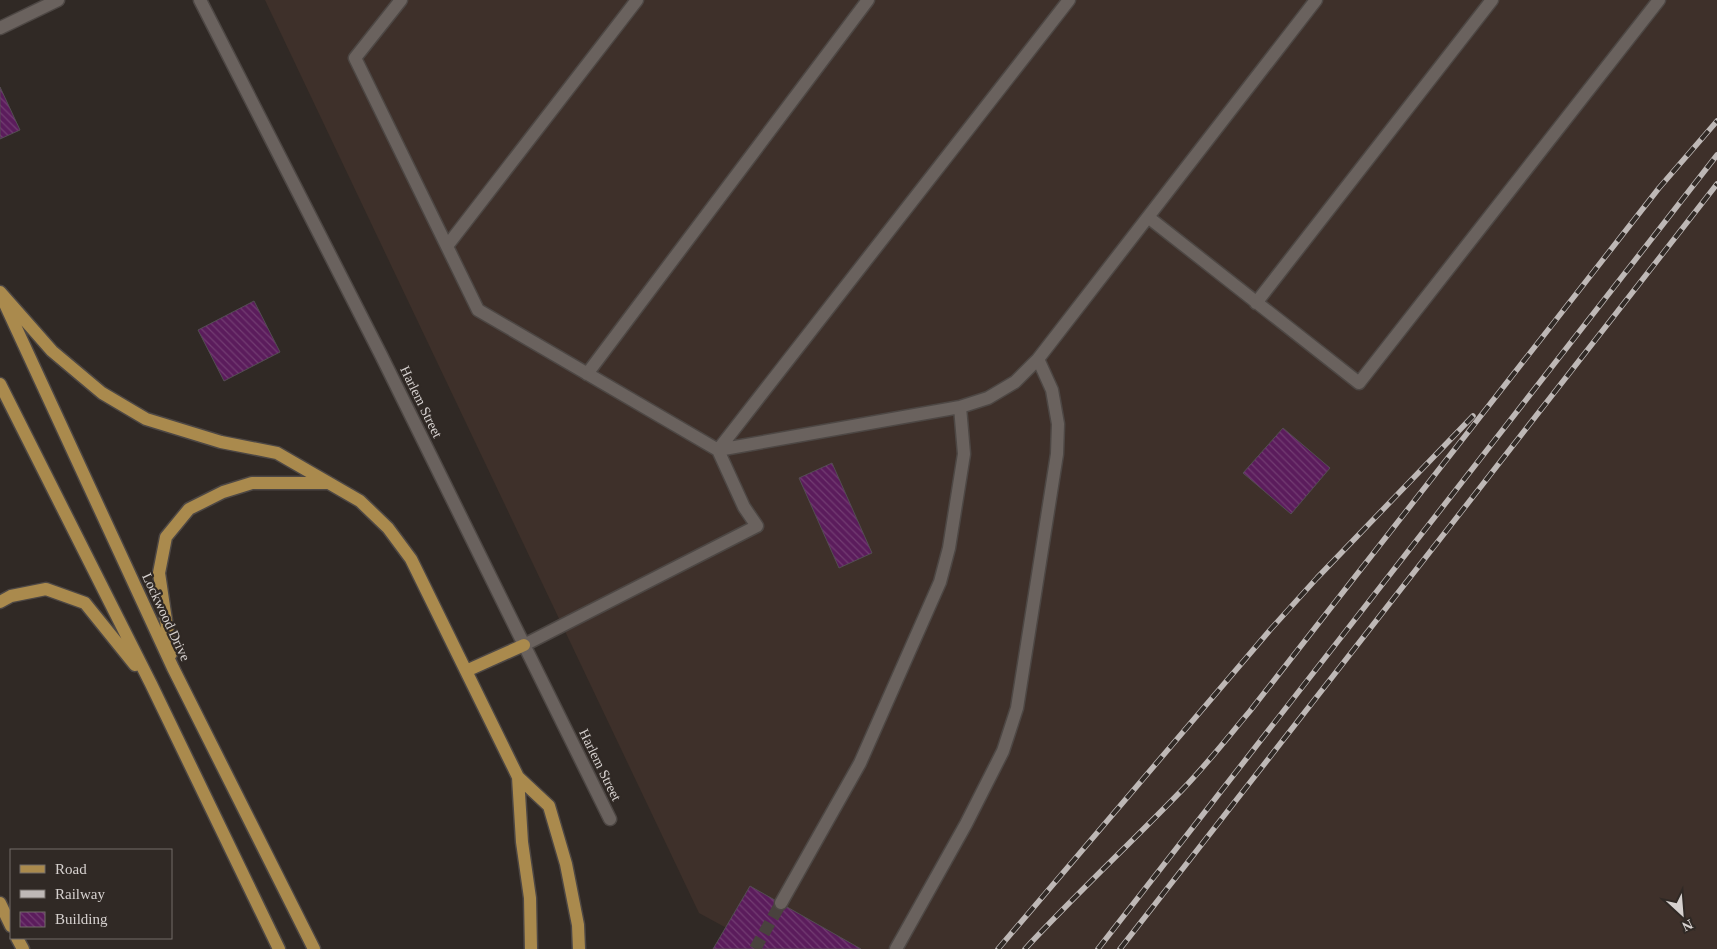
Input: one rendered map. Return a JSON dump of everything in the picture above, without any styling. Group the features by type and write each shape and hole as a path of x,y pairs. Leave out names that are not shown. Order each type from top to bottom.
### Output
{"main road":[{"path":"0,292 52,351 102,393 146,420 221,442 277,453 360,501 388,528 411,559 518,777 549,806 566,864 578,925 580,949"},
{"name":"Lockwood Drive","path":"0,292 173,668 314,949"},
{"path":"0,384 151,684 279,949"},
{"path":"173,668 159,572 166,537 189,509 222,492 252,483 329,483"},
{"path":"0,602 11,596 46,589 85,603 151,684"},
{"path":"466,671 524,645"},
{"path":"518,777 522,842 530,898 531,949"},
{"path":"0,903 10,924"}],"street":[{"path":"0,28 58,0"},
{"name":"Harlem Street","path":"200,0 381,355 610,819"},
{"path":"401,0 355,58 478,310 718,450 744,507 757,526 524,645"},
{"path":"446,246 637,0"},
{"path":"588,374 868,0"},
{"path":"718,450 1069,0"},
{"path":"718,450 960,407 988,398 1015,382 1038,359 1316,0"},
{"path":"1256,303 1492,0"},
{"path":"1148,217 1359,383 1659,0"},
{"path":"896,949 966,824 1003,751 1017,708 1057,454 1058,424 1052,390 1038,359"},
{"path":"781,903 860,763 940,582 949,548 964,454 960,407"}],"shaded area":[{"path":"265,0 1717,0 1717,949 765,949 699,913"}],"building":[{"path":"0,87 20,130 0,139"},
{"path":"254,301 280,352 224,381 198,330"},
{"path":"1283,428 1330,468 1291,514 1243,473"},
{"path":"832,463 872,553 839,568 799,478"},
{"path":"750,886 861,949 713,949"}],"tunnel":[{"path":"755,949 781,903"}],"railway":[{"path":"1025,949 1183,789 1250,711 1659,188 1717,121"},
{"path":"1098,949 1717,155"},
{"path":"1120,949 1717,184"},
{"path":"998,949 1270,630 1317,578 1473,416"}]}
